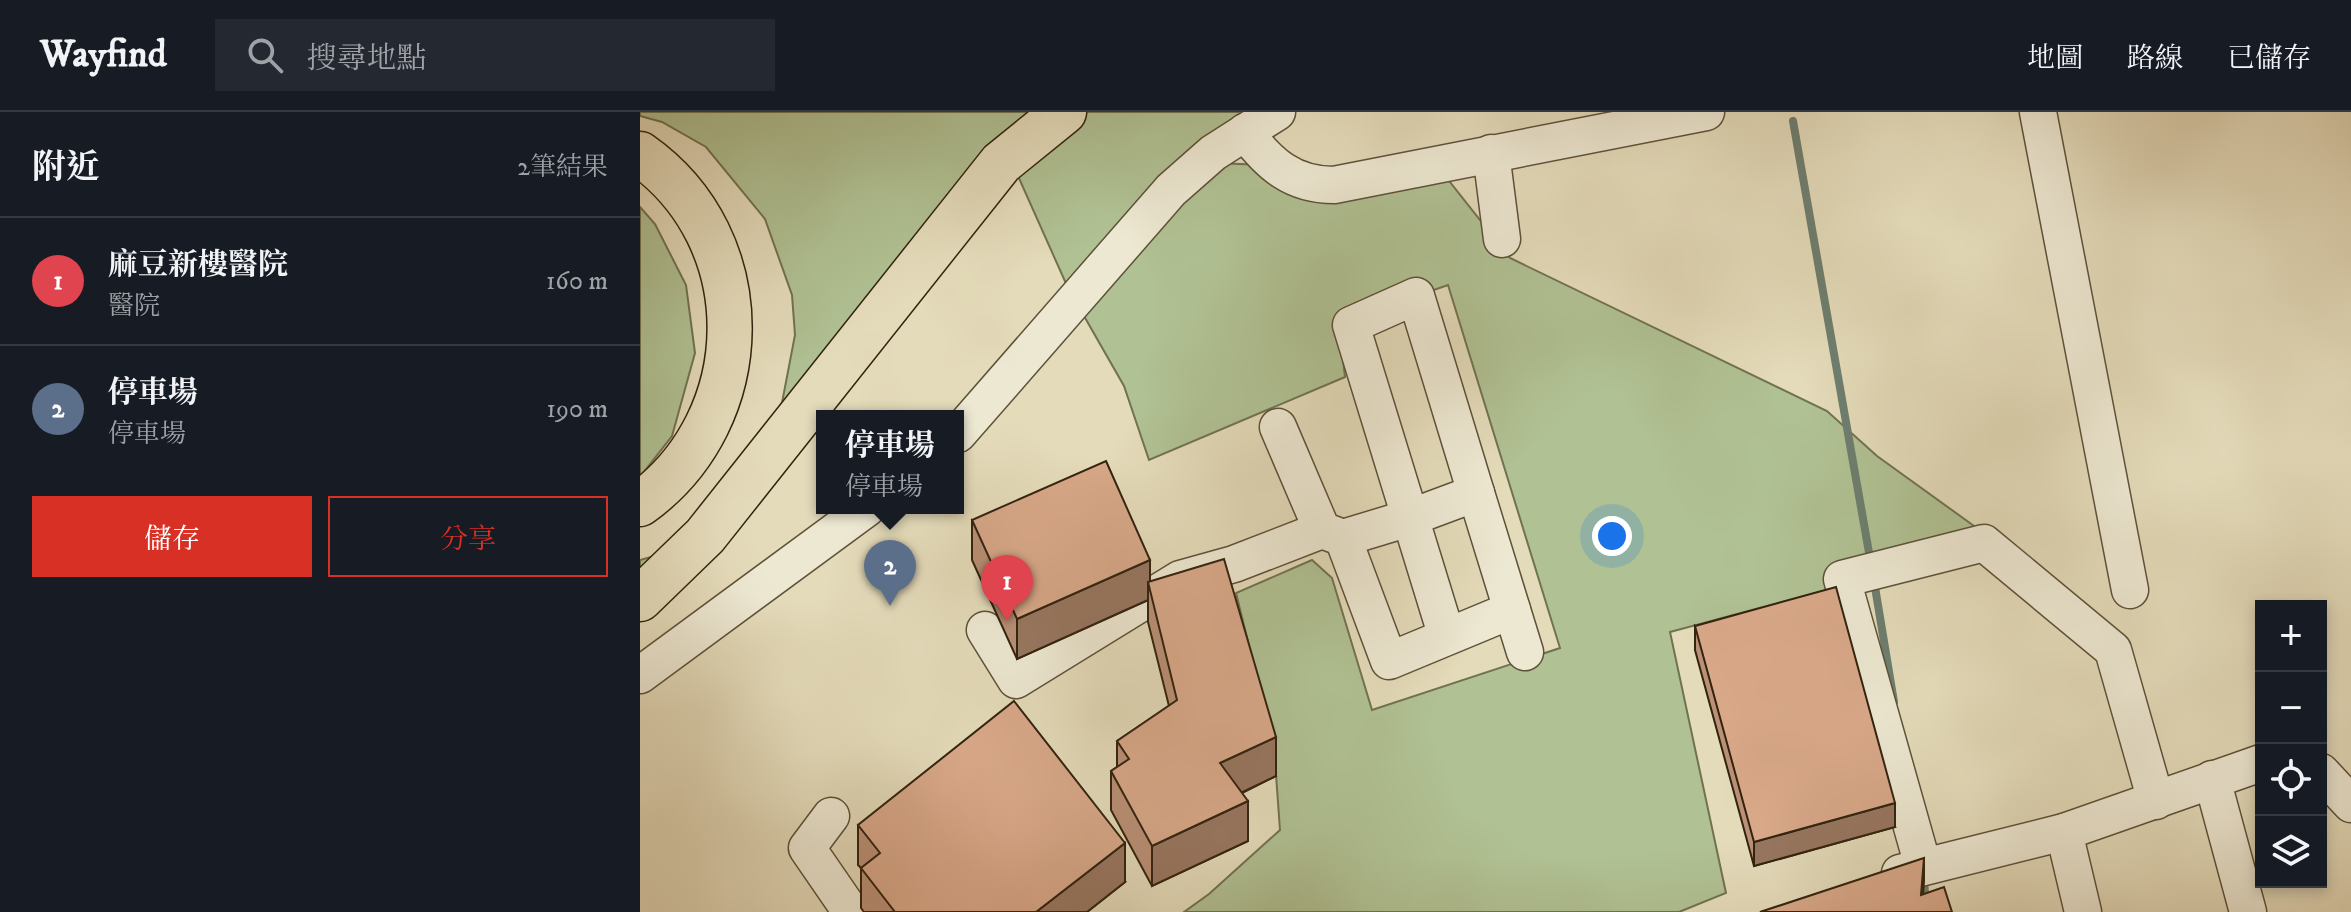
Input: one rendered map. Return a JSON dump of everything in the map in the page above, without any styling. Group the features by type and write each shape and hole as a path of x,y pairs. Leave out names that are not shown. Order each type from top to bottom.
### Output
{"highway":[{"path":"640,599 705,536 1001,163 1064,112"},
{"path":"640,154 653,163 694,210 716,250 727,296 729,363 712,422 692,453 660,490 640,504"}],"lane":[{"path":"964,427 1171,190 1213,153 1277,112"},
{"path":"1245,132 1275,167 1289,176 1319,185 1348,184 1706,112"},
{"path":"2038,112 2130,590"},
{"path":"1491,153 1502,239"},
{"path":"1446,634 1351,325 1416,296 1525,652"},
{"path":"1278,427 1332,534 1389,661 1446,634 1512,610"},
{"path":"985,630 1016,680 1180,579 1332,534 1409,518 1476,493"},
{"path":"640,675 859,514"},
{"path":"1923,866 1842,579 1984,543 2113,650 2156,801"},
{"path":"1865,883 2064,832 2255,765"},
{"path":"2327,778 2351,804"},
{"path":"2212,779 2248,912"},
{"path":"831,816 807,848 851,912"},
{"path":"2064,832 2083,912"}],"green space":[{"path":"640,112 1255,112 1190,162 1442,172 1510,258 1827,411 1877,456 1999,544 1670,632 1726,893 1679,912 1184,912 1209,894 1280,830 1274,747 1236,593 1312,560 1332,578 1372,710 1560,648 1448,285 1339,323 1345,377 1149,460 1124,386 1068,288 1010,158 901,281 723,532 640,594 640,560 651,557 713,510 762,451 781,408 795,335 792,295 765,219 706,147 662,122 640,116"},
{"path":"640,207 655,224 686,285 695,353 672,436 640,477"}],"building":[{"path":"1106,461 1150,560 1017,619 972,520"},
{"path":"1224,559 1276,737 1220,763 1248,801 1152,846 1111,771 1129,759 1117,741 1177,700 1148,582"},
{"path":"1836,587 1895,803 1754,842 1695,626"},
{"path":"1014,701 1125,843 1036,912 895,912 861,868 880,853 858,825"},
{"path":"1924,858 1921,895 1944,887 1952,912 1760,912"}],"waterway":[{"path":"1793,121 1871,564"},
{"path":"1874,581 1894,702"},
{"path":"1924,877 1926,912"}],"place":[{"name":"停車場","path":"890,606"},
{"name":"麻豆新樓醫院","path":"1007,621"}]}
